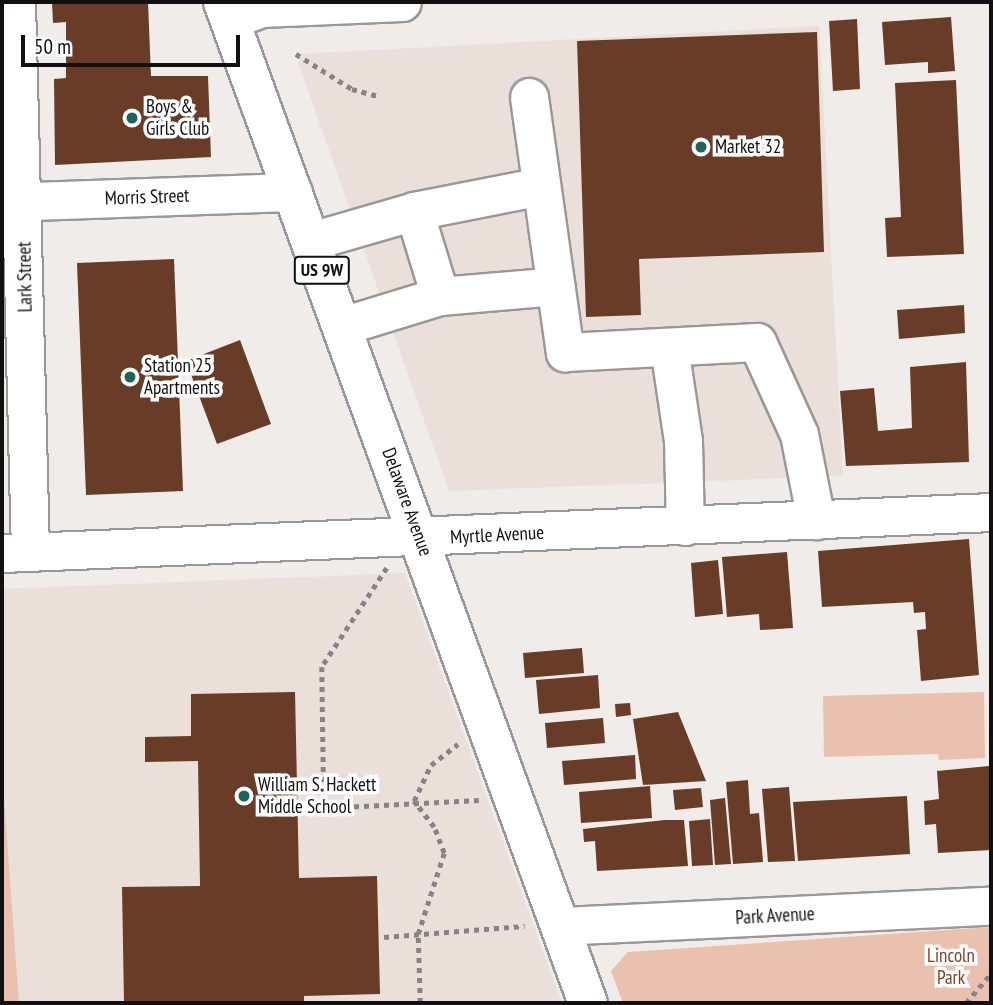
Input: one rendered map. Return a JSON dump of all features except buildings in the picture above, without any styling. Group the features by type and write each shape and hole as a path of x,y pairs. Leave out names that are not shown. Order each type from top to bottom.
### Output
{"main road":[{"name":"Delaware Avenue","path":"226,11 420,539 542,926 588,1003"}],"street":[{"name":"Lark Street","path":"16,2 13,202 16,553"},
{"path":"226,11 401,2"},
{"path":"529,97 565,352 757,342 799,434 816,520"},
{"path":"311,241 414,211 541,186"},
{"name":"Morris Street","path":"13,202 293,192"},
{"path":"414,211 440,296"},
{"path":"342,326 440,296 556,286"},
{"path":"669,347 683,441 685,526"},
{"name":"Myrtle Avenue","path":"16,553 420,539 991,512"},
{"name":"Park Avenue","path":"542,926 991,906"}],"path":[{"path":"296,54 352,89 378,96"},
{"path":"388,568 322,667 324,808 414,801 479,800"},
{"path":"414,801 431,765 459,743"},
{"path":"414,801 434,827 444,853 418,934 420,1003"},
{"path":"384,937 542,926"},
{"path":"966,1003 991,974"}],"shaded area":[{"path":"819,26 843,476 449,491 298,62 301,54"},
{"name":"William S. Hackett Middle School","path":"405,573 562,1003 2,1003 2,589"}],"green space":[{"path":"984,692 985,758 939,760 938,754 824,757 823,696"},
{"path":"2,771 19,1003 2,1003"},
{"name":"Lincoln Park","path":"991,927 991,1003 623,1003 611,971 628,952"}],"place":[{"name":"Boys & Girls Club","path":"132,118"},
{"name":"Market 32","path":"701,147"},
{"name":"Station 25 Apartments","path":"130,377"},
{"name":"William S. Hackett Middle School","path":"244,796"}]}
